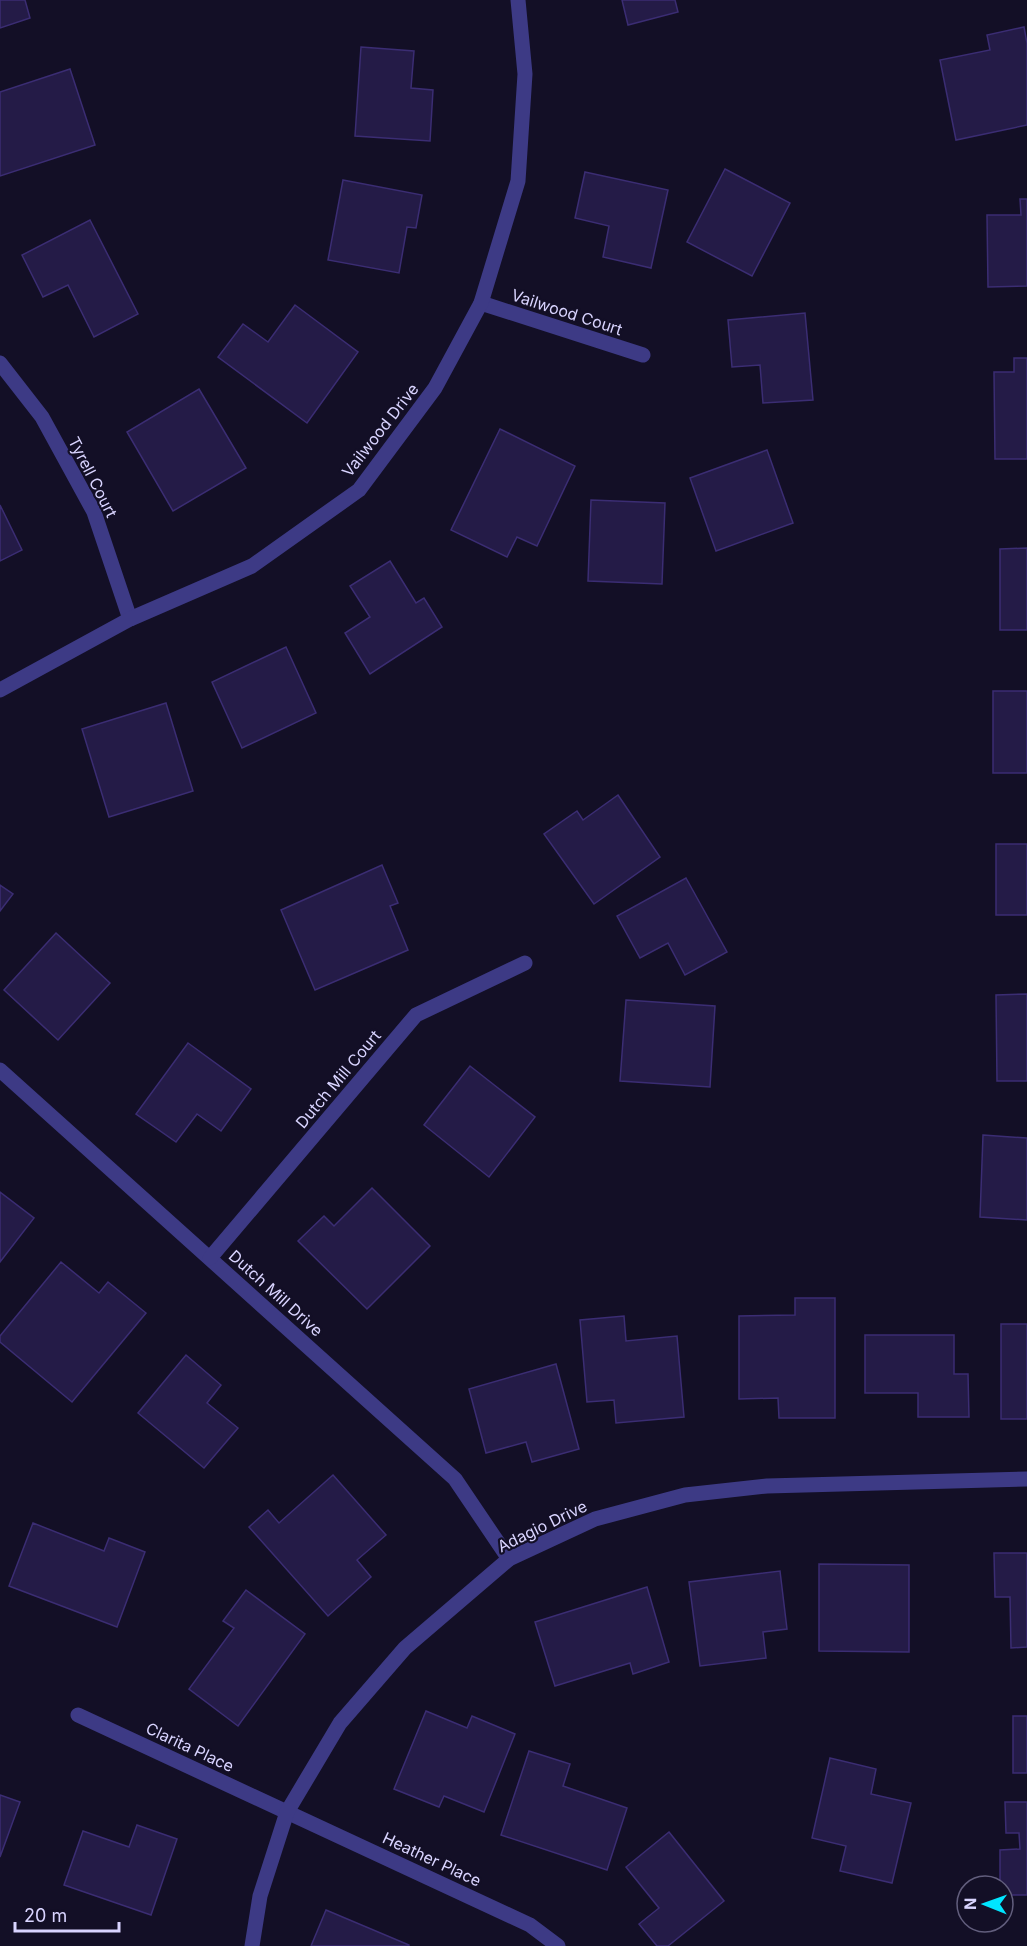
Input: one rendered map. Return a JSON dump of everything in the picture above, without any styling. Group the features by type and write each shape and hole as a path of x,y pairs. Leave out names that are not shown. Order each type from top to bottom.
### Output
{"street":[{"name":"Vailwood Drive","path":"0,690 130,619 252,566 358,490 435,388 481,303 518,181 525,74 518,0"},
{"name":"Vailwood Court","path":"481,303 643,355"},
{"name":"Tyrell Court","path":"0,363 42,417 94,512 130,619"},
{"name":"Dutch Mill Court","path":"210,1258 416,1015 525,963"},
{"name":"Dutch Mill Drive","path":"0,1070 455,1479 509,1560"},
{"name":"Adagio Drive","path":"252,1946 260,1896 287,1812 340,1723 405,1648 509,1560 595,1519 685,1495 766,1486 1027,1479"},
{"name":"Clarita Place","path":"78,1715 287,1812"},
{"name":"Heather Place","path":"287,1812 530,1925 558,1946"}],"building":[{"path":"0,0 25,0 30,18 0,28"},
{"path":"622,0 675,0 678,12 628,25"},
{"path":"1024,27 1027,43 1027,125 956,140 940,60 990,50 987,35"},
{"path":"361,47 414,51 411,88 433,90 430,141 355,136"},
{"path":"70,69 95,145 0,176 0,92"},
{"path":"725,169 790,203 752,276 687,242"},
{"path":"585,172 668,190 651,268 603,257 609,226 575,218"},
{"path":"343,180 422,195 416,228 407,227 399,273 328,260"},
{"path":"1020,199 1027,199 1027,286 988,287 987,215 1021,215"},
{"path":"90,220 138,314 94,337 68,285 43,297 22,255"},
{"path":"295,305 358,352 307,423 218,357 243,324 268,342"},
{"path":"805,313 813,400 763,403 760,365 732,367 728,320"},
{"path":"1014,358 1027,358 1027,459 995,459 994,372 1014,372"},
{"path":"199,389 246,468 173,511 127,432"},
{"path":"500,429 575,466 537,546 517,537 507,557 451,530"},
{"path":"767,450 793,523 716,551 690,478"},
{"path":"591,500 665,503 662,584 588,581"},
{"path":"0,505 22,550 0,561"},
{"path":"1027,548 1027,630 1000,630 1000,549"},
{"path":"390,561 416,603 424,598 442,627 370,674 345,633 370,617 350,586"},
{"path":"286,647 316,713 242,748 212,682"},
{"path":"993,691 1027,691 1027,773 993,773"},
{"path":"166,703 193,791 109,817 82,729"},
{"path":"618,795 660,857 594,904 544,834 577,811 583,820"},
{"path":"996,844 1027,844 1027,915 996,915"},
{"path":"382,865 398,903 390,906 408,950 315,990 281,910"},
{"path":"686,878 727,952 685,975 668,943 640,958 617,916"},
{"path":"0,885 13,894 0,911"},
{"path":"56,933 110,983 58,1040 4,990"},
{"path":"1027,994 1027,1081 997,1081 996,995"},
{"path":"626,1000 715,1006 710,1087 620,1081"},
{"path":"188,1043 251,1089 221,1131 197,1114 176,1142 136,1114"},
{"path":"470,1066 535,1117 489,1177 424,1125"},
{"path":"983,1135 1027,1138 1027,1220 980,1217"},
{"path":"372,1188 430,1246 367,1309 298,1241 324,1216 334,1226"},
{"path":"0,1192 34,1218 0,1262"},
{"path":"61,1262 99,1293 108,1282 146,1313 72,1402 0,1342 0,1336"},
{"path":"795,1298 835,1298 835,1418 779,1418 778,1398 739,1399 739,1316 795,1315"},
{"path":"624,1316 626,1341 677,1336 684,1417 616,1423 614,1400 587,1402 580,1320"},
{"path":"1001,1324 1027,1324 1027,1419 1001,1419"},
{"path":"865,1335 954,1335 954,1374 968,1374 969,1417 918,1417 918,1393 865,1393"},
{"path":"186,1355 221,1385 207,1403 238,1428 204,1468 138,1413"},
{"path":"556,1364 579,1449 532,1462 526,1442 486,1453 469,1389"},
{"path":"333,1475 386,1535 357,1560 371,1577 328,1616 249,1527 268,1510 279,1523"},
{"path":"33,1523 104,1551 109,1538 145,1552 117,1627 9,1586"},
{"path":"994,1553 1027,1553 1027,1647 1011,1648 1010,1597 995,1597"},
{"path":"819,1564 909,1565 909,1652 819,1651"},
{"path":"780,1571 787,1629 763,1632 766,1658 700,1666 689,1582"},
{"path":"647,1587 669,1662 633,1674 630,1663 555,1686 535,1622"},
{"path":"246,1590 305,1634 238,1726 189,1689 234,1628 223,1621"},
{"path":"426,1711 467,1728 472,1716 515,1734 484,1812 444,1796 439,1807 394,1789"},
{"path":"1013,1716 1027,1716 1027,1773 1013,1773"},
{"path":"529,1751 570,1764 563,1786 627,1808 607,1870 501,1835"},
{"path":"830,1758 876,1769 871,1794 911,1803 892,1883 840,1871 846,1846 812,1838"},
{"path":"0,1795 20,1802 0,1857"},
{"path":"1005,1802 1027,1802 1027,1895 1015,1895 1015,1874 1000,1874 1000,1850 1020,1849 1019,1833 1006,1833"},
{"path":"137,1825 177,1839 151,1915 64,1885 83,1831 129,1847"},
{"path":"669,1832 724,1901 668,1946 657,1946 639,1924 659,1908 626,1867"},
{"path":"326,1910 409,1945 409,1946 311,1946"}]}
